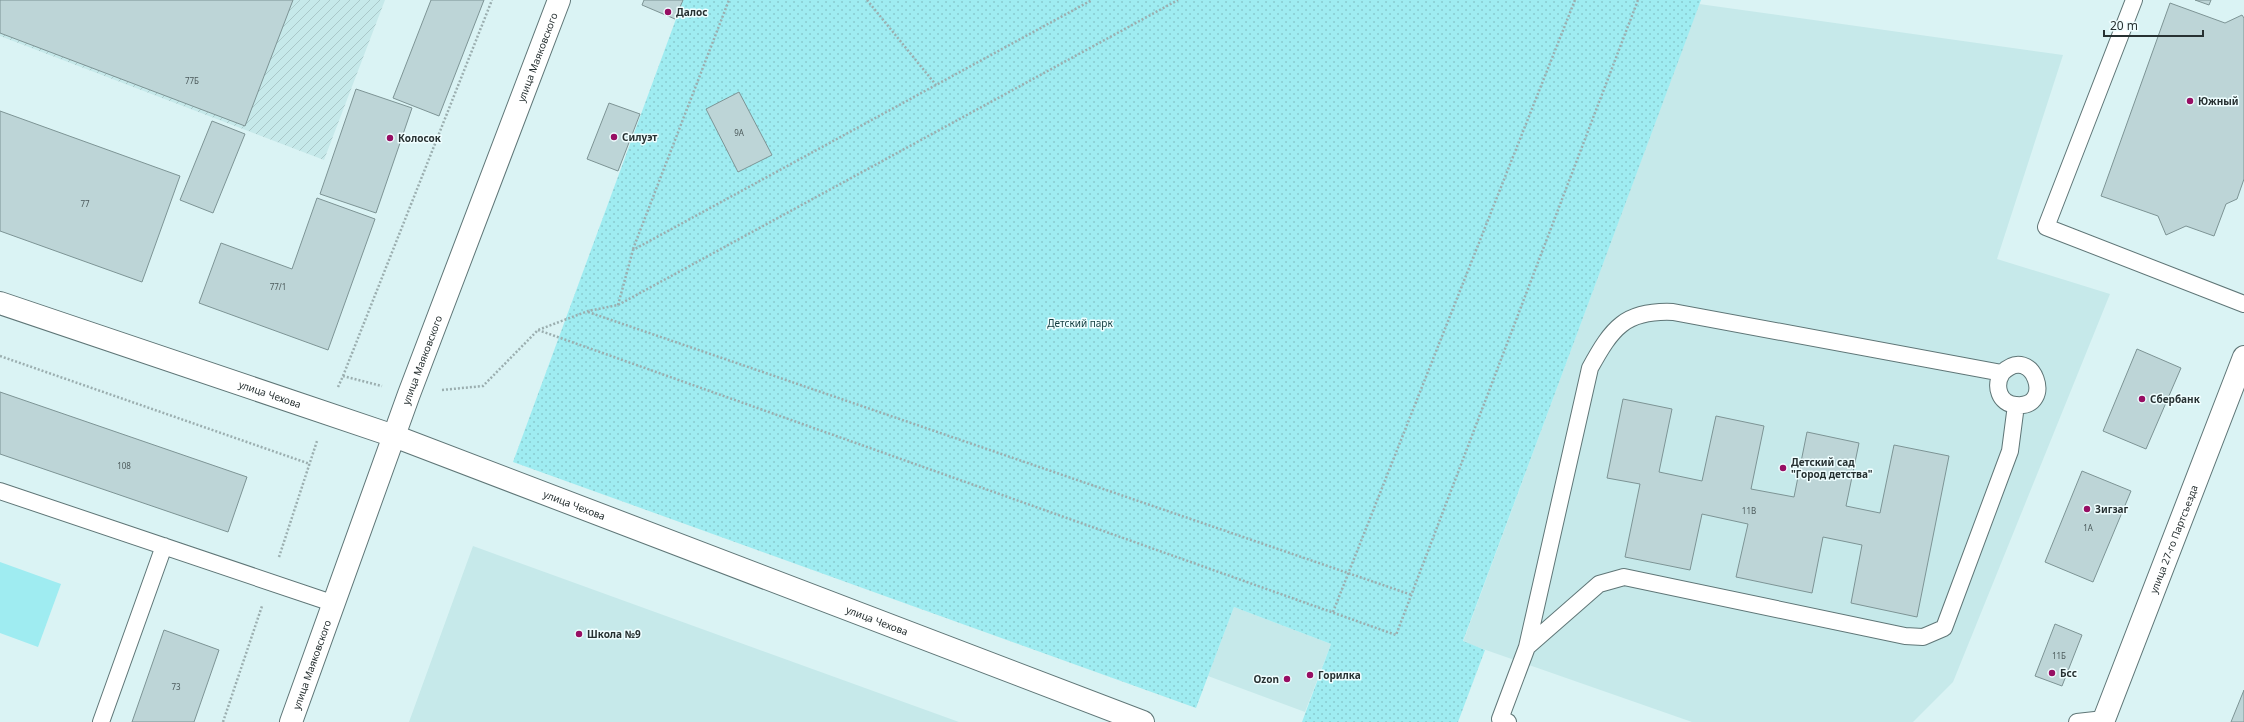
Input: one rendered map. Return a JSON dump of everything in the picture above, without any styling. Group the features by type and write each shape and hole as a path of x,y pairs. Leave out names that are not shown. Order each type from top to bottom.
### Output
{"main road":[{"name":"улица Маяковского","path":"291,722 332,604 409,394 559,0"},
{"name":"улица Чехова","path":"0,303 394,436 1143,722"},
{"name":"улица 27-го Партсъезда","path":"2103,721 2244,357"}],"lane":[{"path":"2134,0 2046,227 2244,304"},
{"path":"1508,722 1500,719 1527,647 1590,368 1603,345 1617,329 1633,316 1652,311 1673,312 2002,373"},
{"path":"2020,365 2032,370 2036,376 2038,389 2036,395 2026,404 2016,406 2006,402 1999,391 1999,378 2002,373 2007,368 2020,365"},
{"path":"1527,647 1599,584 1624,577 1905,636 1923,638 1944,628 2010,451 2016,406"},
{"path":"0,491 332,604"},
{"path":"101,722 164,546"},
{"path":"2077,722 2103,721"}],"path":[{"path":"343,376 492,0"},
{"path":"618,305 633,250 729,0"},
{"path":"868,0 936,84"},
{"path":"633,250 1092,0"},
{"path":"409,394 483,386 538,330 588,311 618,305 1178,0"},
{"path":"1333,612 1575,0"},
{"path":"538,330 1396,635 1638,0"},
{"path":"588,311 1412,595"},
{"path":"0,356 310,464"}],"shaded area":[{"path":"0,0 385,0 324,160 0,36"},
{"name":"Детский сад \"Город детства\"","path":"1699,4 2063,55 1997,259 2110,294 1953,682 1913,722 1692,722 1463,642"},
{"name":"Школа №9","path":"473,546 959,722 409,722"},
{"path":"1234,607 1331,644 1305,712 1208,676"}],"green space":[{"name":"Детский парк","path":"683,0 1701,0 1463,641 1485,650 1458,722 1302,722 1331,644 1234,607 1196,708 513,462"},
{"path":"0,562 61,584 38,647 0,633"}],"building":[{"path":"0,0 293,0 245,126 0,33"},
{"path":"431,0 484,0 439,116 393,98"},
{"name":"Далос","path":"644,0 683,0 675,19 642,5"},
{"path":"2195,0 2211,0 2209,5"},
{"name":"Южный","path":"2170,3 2225,23 2242,15 2244,18 2244,179 2237,199 2226,204 2214,236 2186,226 2166,235 2158,216 2101,196"},
{"path":"356,89 412,108 376,213 320,194"},
{"path":"739,92 772,155 738,172 706,109"},
{"name":"Силуэт","path":"609,103 640,114 618,171 587,159"},
{"path":"0,111 180,176 142,282 0,231"},
{"path":"212,121 245,134 213,213 180,200"},
{"path":"317,198 375,219 328,350 199,303 221,243 292,269"},
{"name":"Сбербанк","path":"2137,349 2181,368 2146,449 2103,431"},
{"path":"0,392 247,477 228,532 0,454"},
{"path":"1623,399 1672,409 1659,472 1702,481 1716,416 1764,426 1751,489 1794,497 1807,432 1859,443 1846,506 1880,513 1894,445 1949,456 1917,617 1851,603 1862,545 1823,537 1812,593 1736,577 1748,524 1702,514 1690,570 1625,557 1640,484 1607,478"},
{"path":"2082,471 2131,491 2093,582 2045,562"},
{"path":"2055,624 2082,635 2062,686 2035,676"},
{"path":"164,630 219,650 194,722 132,722"},
{"path":"2244,690 2244,722 2231,722"}],"place":[{"name":"Далос","path":"668,12"},
{"name":"Южный","path":"2190,101"},
{"name":"Силуэт","path":"614,137"},
{"name":"Колосок","path":"390,138"},
{"name":"Сбербанк","path":"2142,399"},
{"name":"Детский сад \"Город детства\"","path":"1783,468"},
{"name":"Зигзаг","path":"2087,509"},
{"name":"Школа №9","path":"579,634"},
{"name":"Бсс","path":"2052,673"},
{"name":"Горилка","path":"1310,675"},
{"name":"Ozon","path":"1287,679"}]}
